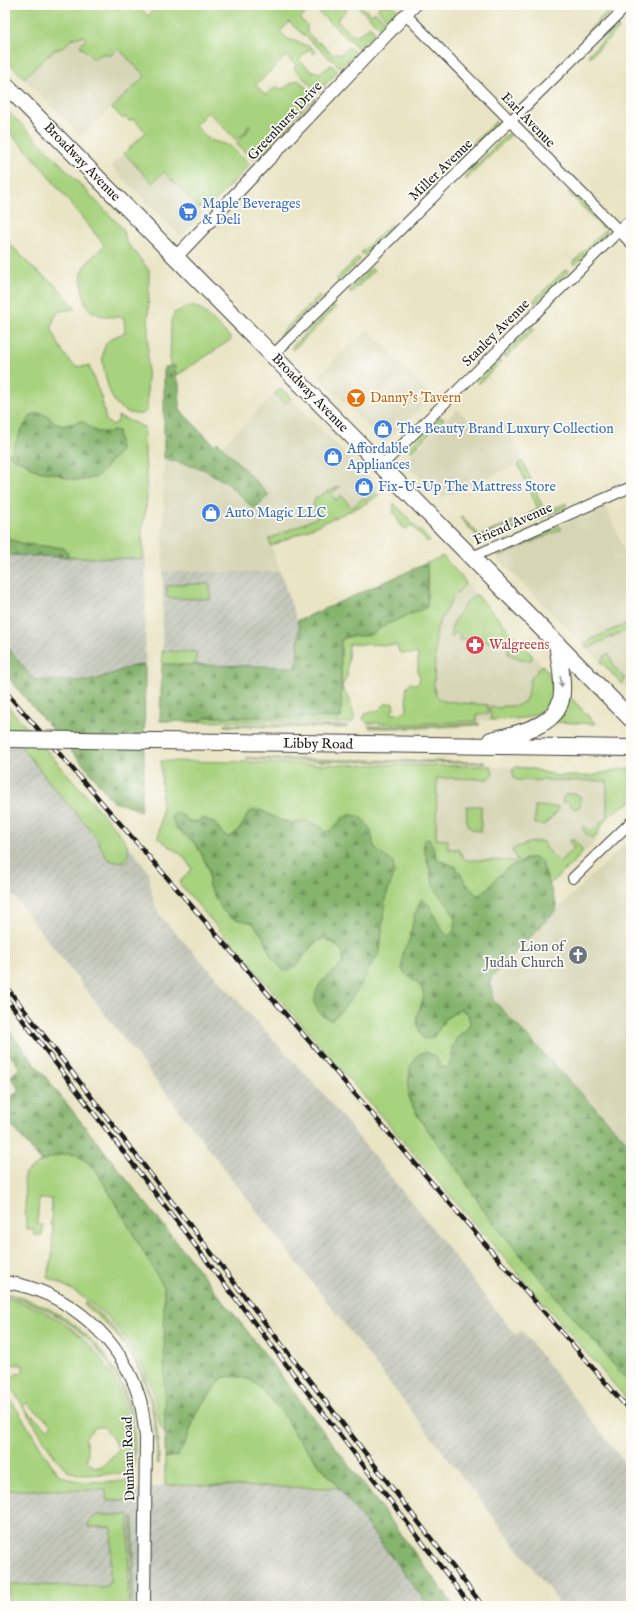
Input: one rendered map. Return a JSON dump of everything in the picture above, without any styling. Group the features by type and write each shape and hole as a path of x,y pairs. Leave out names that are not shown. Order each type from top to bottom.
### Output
{"main road":[{"name":"Broadway Avenue","path":"5,84 631,719"},
{"path":"473,746 538,726 553,714 560,702 562,693 557,643"},
{"name":"Libby Road","path":"5,739 631,748"}],"street":[{"name":"Greenhurst Drive","path":"176,257 415,5"},
{"name":"Miller Avenue","path":"273,355 628,5"},
{"name":"Earl Avenue","path":"406,16 631,243"},
{"name":"Stanley Avenue","path":"381,466 631,219"},
{"name":"Friend Avenue","path":"472,557 631,487"},
{"path":"573,878 631,822"},
{"name":"Dunham Road","path":"5,1282 24,1286 49,1295 71,1307 94,1326 116,1351 130,1375 140,1401 146,1436 144,1606"}],"shaded area":[{"path":"88,17 146,76 81,136 24,78"},
{"path":"124,153 152,183 163,172 204,213 181,236 111,166"},
{"path":"368,329 433,397 384,443 318,376"},
{"path":"280,388 384,493 361,506 271,546 280,572 163,571 164,458 205,470 228,484 254,509 259,485 222,446"},
{"path":"457,409 481,434 506,422 523,462 440,499 404,462"},
{"path":"605,505 631,566 631,693 586,647 592,639 584,645 497,558 500,553 505,550"},
{"path":"5,555 146,559 145,681 34,680 5,644"},
{"path":"163,571 280,572 299,626 298,667 162,664"},
{"name":"Walgreens","path":"457,572 512,635 548,671 552,686 551,697 545,708 535,715 512,719 428,723 427,607"},
{"path":"5,726 63,799 87,825 103,851 129,853 126,842 149,873 152,896 156,908 163,919 325,1096 430,1225 515,1335 522,1331 631,1471 631,1606 562,1606 5,885"},
{"path":"437,766 526,767 554,775 591,776 620,769 631,769 631,802 619,808 601,826 593,844 556,879 545,847 533,842 513,849 512,851 518,861 465,860 458,849 448,849 436,839"},
{"path":"631,838 631,1146 493,1000 490,979 541,925"},
{"path":"165,1485 339,1488 429,1606 5,1606 5,1488 129,1491"}],"green space":[{"path":"5,5 109,5 114,10 119,5 137,5 148,16 159,5 307,5 304,8 308,11 300,19 307,25 307,32 318,43 319,42 333,55 336,52 341,54 349,47 355,53 341,68 289,22 280,32 288,39 311,47 316,52 314,54 309,49 299,60 313,73 315,71 318,73 322,72 331,65 338,71 318,92 294,69 296,65 286,56 256,85 265,95 277,86 282,89 299,80 314,96 254,160 236,144 247,132 250,125 249,124 245,133 236,140 208,112 195,125 210,140 230,146 250,164 208,208 204,204 199,208 164,172 152,183 124,153 146,132 133,119 129,121 125,117 123,119 112,108 145,76 118,48 110,56 105,54 99,55 94,60 80,46 86,39 83,36 73,38 64,47 53,51 24,78 5,59"},
{"path":"311,5 340,5 347,9 337,21 352,35 354,33 356,35 363,32 370,26 375,32 359,49"},
{"path":"356,5 360,5 371,15 375,12 386,21 379,27"},
{"path":"381,5 393,5 397,9 387,19 377,9"},
{"path":"613,5 618,5 589,34 586,33"},
{"path":"616,27 619,29 590,57 589,54"},
{"path":"316,98 259,161 257,160"},
{"path":"5,108 123,229 126,241 149,270 147,410 143,414 126,412 120,408 112,397 104,371 103,356 105,346 111,339 125,333 124,318 96,314 89,309 84,298 81,279 82,273 88,262 104,245 34,158 5,128"},
{"path":"496,121 495,127 457,165 454,162"},
{"path":"510,134 510,136 466,180 465,176 506,135"},
{"path":"571,191 603,223 603,228 568,192"},
{"path":"391,224 392,228 365,255 361,253"},
{"path":"606,229 605,236 575,265 572,263"},
{"path":"5,239 34,269 58,287 76,309 59,311 55,316 52,330 61,348 73,364 76,366 89,366 102,400 106,421 112,425 118,422 118,416 144,427 147,500 142,531 144,559 67,557 68,554 53,546 41,547 23,544 5,537","holes":["49,417 60,425 68,425 82,421 97,432 118,431 120,451 97,477 83,480 74,480 53,473 42,472 34,469 24,462 13,459 9,455 13,450 21,432"]},
{"path":"358,257 360,260 339,281 336,279"},
{"path":"371,268 374,271 351,293 349,290"},
{"path":"566,269 568,272 536,303 533,301"},
{"path":"319,295 321,298 281,337 279,335"},
{"path":"189,306 201,309 232,339 176,376 175,367 170,367 171,321 174,313"},
{"path":"333,306 336,308 293,350 291,348"},
{"path":"531,327 535,329 505,358 503,355"},
{"path":"498,360 501,362 479,384 477,381"},
{"path":"175,366 176,378 179,383 180,410 214,445 218,442 269,495 254,509 228,484 205,470 164,458 164,367"},
{"path":"280,388 291,398 285,404 274,394"},
{"path":"41,413 49,417 53,423 62,426 82,421 97,432 118,431 120,451 97,477 83,480 74,480 53,473 42,472 34,469 24,462 13,459 9,455 22,429 32,414"},
{"path":"440,417 444,419 411,452 408,449"},
{"path":"523,462 544,510 529,517 528,514 538,509 518,464"},
{"path":"340,486 331,494 336,500 341,495 352,508 363,498 365,500 376,493 378,496 361,506 271,546 269,539 318,517 313,505 315,498"},
{"path":"394,503 430,541 426,541 411,525 407,529 402,527 393,511"},
{"path":"566,503 566,507 532,522 530,519"},
{"path":"462,517 480,536 515,520 516,522 479,538 460,518"},
{"path":"518,525 519,528 483,544 481,541"},
{"path":"559,526 562,529 498,556 505,550"},
{"path":"5,537 23,544 64,548 68,554 67,557 5,555"},
{"path":"443,556 465,581 464,586 454,596 438,625 436,632 434,689 436,695 442,701 488,705 488,714 477,714 477,721 409,724 367,723 363,719 365,714 379,710 385,704 393,703 394,708 391,713 393,714 407,710 407,686 410,683 417,684 419,682 420,676 418,674 418,654 399,652 397,645 349,644 347,676 342,686 344,692 349,697 354,716 354,720 351,723 248,721 195,722 209,717 341,718 341,640 351,636 372,634 385,625 427,607 427,563"},
{"path":"427,563 427,607 385,625 372,634 365,636 351,636 341,640 341,718 209,717 195,722 160,721 162,664 297,667 299,626 297,621"},
{"path":"179,584 210,584 210,599 167,598 167,586"},
{"path":"477,595 533,656 531,660 522,660 508,654 508,643 458,640 461,635 456,632 450,637 452,626 459,613 468,601"},
{"path":"626,624 631,625 631,628 588,649 584,645 592,639"},
{"path":"5,644 34,680 91,681 133,666 145,665 144,771 140,812 130,806 113,802 85,766 12,682 5,673"},
{"path":"162,651 196,652 196,665 162,664"},
{"path":"606,654 609,654 614,666 625,679 622,684 601,662"},
{"path":"542,665 547,671 552,684 552,691 549,701 544,708 537,714 529,717 519,719 491,720 490,707 502,708 503,706 516,706 524,702 528,694 531,678"},
{"path":"568,697 571,698 596,724 555,722"},
{"path":"5,703 121,835 128,848 128,855 125,861 116,862 106,857 97,839 87,825 63,799 5,726"},
{"path":"479,723 479,725 414,728 370,728 368,726 409,726"},
{"path":"248,724 348,726 346,728 224,726"},
{"path":"246,758 483,762 486,763 282,761"},
{"path":"161,761 491,766 493,774 489,779 437,778 436,839 448,840 448,849 458,849 465,860 518,861 512,851 513,849 529,843 541,842 545,843 545,848 559,862 574,848 570,843 570,840 574,840 580,847 582,850 581,855 549,885 542,863 526,858 519,864 511,866 485,892 477,896 466,883 456,867 438,860 433,847 426,858 432,880 438,892 456,918 457,925 454,931 448,936 440,929 429,906 419,903 409,941 403,952 403,971 417,981 423,993 423,1000 417,1016 421,1034 436,1034 445,1019 460,1009 468,1014 470,1023 466,1031 459,1035 452,1047 452,1060 447,1069 440,1066 410,1102 420,1119 461,1175 489,1218 631,1385 631,1404 179,883 192,869 183,856 158,838 162,811","holes":["261,810 276,819 293,823 302,821 322,828 326,832 333,830 342,818 368,826 373,844 378,852 392,861 390,885 385,899 380,951 359,988 340,1013 331,1020 322,1016 315,995 324,979 342,964 343,955 339,948 325,938 319,940 294,967 272,958 264,938 253,923 233,918 226,913 209,887 209,870 201,853 194,842 176,828 172,818 173,814 179,812 193,822 196,822 202,818 214,823 223,834 229,837 233,835 243,824 248,813"]},
{"path":"513,768 530,768 557,776 591,776 620,769 631,769 631,802 615,811 598,831 596,837 593,838 588,836 582,829 585,826 591,832 607,816 607,781 518,780 515,779 513,775"},
{"path":"566,794 576,794 580,796 580,807 574,809 567,801 563,804 563,798"},
{"path":"467,806 481,806 481,831 469,827 467,820"},
{"path":"535,806 558,807 558,811 544,825 535,824"},
{"path":"255,810 263,811 285,822 311,822 318,825 326,832 333,829 347,816 358,816 362,818 369,828 372,834 373,845 376,849 393,862 394,874 385,899 380,951 359,988 340,1013 331,1020 320,1014 315,1005 315,995 321,983 342,964 343,955 340,948 325,938 313,945 296,966 284,971 272,958 264,938 253,923 233,918 223,911 209,887 209,870 201,853 194,842 176,828 172,818 172,815 177,812 191,822 198,821 202,818 214,823 223,834 229,837 233,835 243,824 248,813"},
{"path":"429,839 438,860 456,867 466,883 477,896 512,865 519,864 531,858 536,858 542,863 557,909 490,979 493,1000 631,1146 631,1385 489,1218 461,1175 420,1119 410,1102 408,1088 410,1067 418,1055 426,1052 435,1056 440,1066 447,1068 452,1060 452,1047 459,1035 466,1031 470,1023 468,1014 460,1009 445,1019 434,1037 424,1039 417,1022 417,1015 423,1000 423,991 419,984 402,969 403,952 409,941 415,914 421,899 426,902 433,911 444,932 448,936 453,932 455,927 452,911 433,885 430,866 424,847 424,840"},
{"path":"5,1026 248,1332 454,1606 429,1606 329,1475 295,1435 283,1414 252,1380 235,1376 223,1377 197,1411 185,1444 177,1456 165,1458 164,1287 99,1175 92,1167 86,1161 73,1154 59,1155 41,1161 6,1118 11,1097 20,1090 10,1077 20,1068 5,1048"},
{"path":"72,1153 87,1162 99,1175 164,1287 165,1432 161,1428 149,1380 141,1362 131,1346 108,1318 95,1306 81,1295 47,1277 52,1257 52,1199 39,1199 37,1224 43,1225 42,1235 34,1235 34,1229 26,1229 24,1174 46,1159"},
{"path":"5,1293 50,1309 70,1322 88,1337 104,1355 117,1374 127,1396 133,1420 135,1432 135,1451 134,1469 132,1471 132,1431 126,1401 117,1378 104,1358 89,1340 71,1325 51,1312 29,1303 5,1296"},
{"path":"5,1298 29,1305 51,1315 71,1328 88,1344 103,1362 115,1382 124,1405 129,1430 129,1473 82,1475 67,1471 55,1457 26,1410 48,1429 52,1424 26,1403 23,1406 9,1384 10,1379 13,1376 23,1373 23,1365 5,1364","holes":["97,1427 103,1427 106,1429 119,1449 102,1467 94,1467 87,1460 88,1451 85,1438"]},
{"path":"85,1301 120,1335 133,1353 143,1373 150,1393 155,1415 159,1464 157,1463 153,1415 148,1394 141,1375 132,1356 104,1322 85,1305"},
{"path":"235,1376 252,1380 269,1397 283,1414 295,1435 339,1488 165,1485 165,1458 177,1456 185,1444 197,1411 223,1377"},
{"path":"5,1391 57,1473 73,1480 82,1481 129,1481 129,1500 106,1500 106,1490 5,1490"},
{"path":"99,1515 129,1515 128,1606 9,1606 10,1584 106,1587 110,1581 112,1527 88,1527 89,1521"},
{"path":"132,1517 134,1519 133,1606 131,1606"}],"railway":[{"path":"5,691 631,1412"},
{"path":"5,985 483,1606"},
{"path":"5,997 471,1606"}],"place":[{"name":"Maple Beverages & Deli","path":"188,212"},
{"name":"Danny’s Tavern","path":"356,398"},
{"name":"The Beauty Brand Luxury Collection","path":"383,429"},
{"name":"Affordable Appliances","path":"333,457"},
{"name":"Fix-U-Up The Mattress Store","path":"364,487"},
{"name":"Auto Magic LLC","path":"211,513"},
{"name":"Walgreens","path":"475,645"},
{"name":"Lion of Judah Church","path":"578,955"}]}
